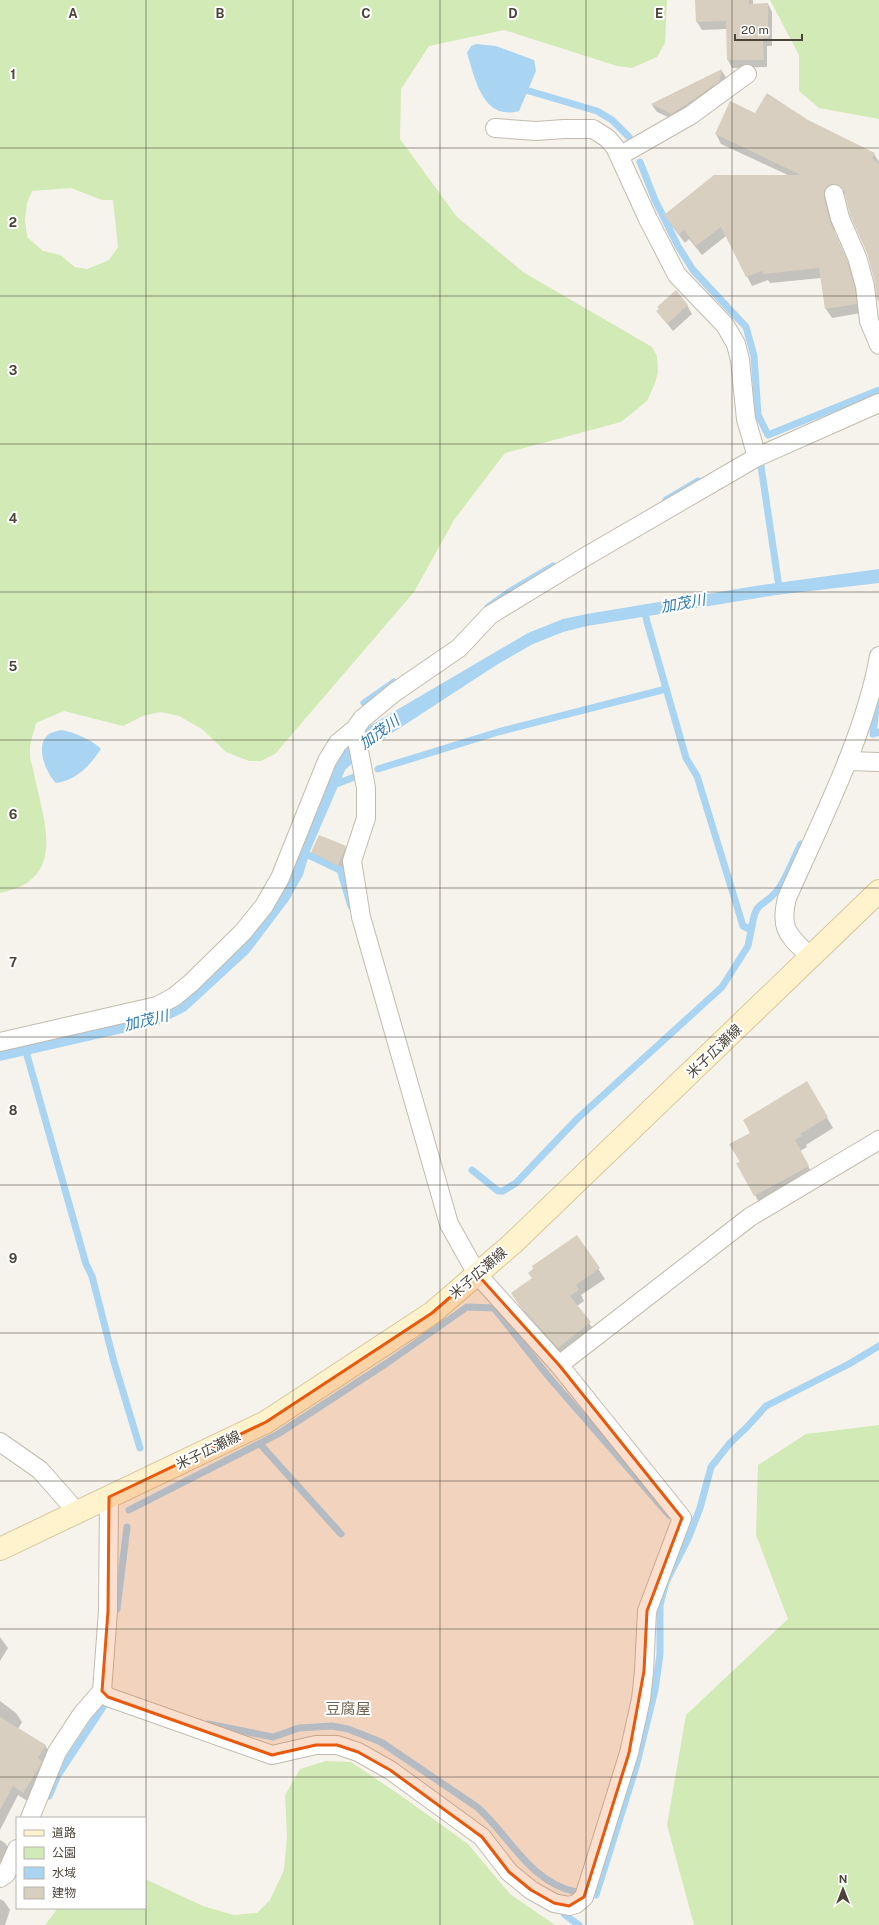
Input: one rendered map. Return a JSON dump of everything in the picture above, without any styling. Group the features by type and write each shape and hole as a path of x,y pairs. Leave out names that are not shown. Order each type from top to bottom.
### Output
{"main road":[{"name":"米子広瀬線","path":"0,1549 266,1422 432,1313 512,1244 879,891"}],"street":[{"path":"620,155 691,115 747,74"},
{"path":"495,128 536,131 564,128 593,129 606,138 620,155 648,219 677,275 726,325 736,344 740,360 746,420 757,457"},
{"path":"834,194 840,218 857,257 865,286 868,321 879,345"},
{"path":"0,1042 157,1006 174,997 243,932 264,906 280,878 327,761 338,743 355,729 362,719 395,692 459,648 490,615 585,557 757,457 879,403"},
{"path":"811,958 785,928 783,913 787,898 847,761 875,681 879,656"},
{"path":"102,1691 108,1697 272,1755 316,1745 337,1746 358,1752 390,1770 482,1836 509,1872 531,1890 554,1903 569,1906 576,1904 584,1897 629,1752 641,1699 647,1611 682,1518 559,1365 477,1274 450,1224 361,917 352,861 366,818 366,788 355,729"},
{"path":"847,761 879,762"},
{"path":"559,1365 750,1217 879,1140"},
{"path":"0,1442 40,1470 77,1512"},
{"path":"30,1817 57,1752 82,1714 102,1691 108,1611 109,1497"},
{"path":"0,1878 6,1874 16,1851"}],"highlighted area":[{"path":"477,1274 559,1365 682,1518 647,1611 644,1671 629,1753 584,1897 569,1906 554,1903 531,1890 509,1872 482,1837 390,1770 358,1752 337,1745 316,1745 272,1755 108,1697 102,1691 108,1611 109,1497 266,1422 432,1313"}],"green space":[{"path":"0,0 667,0 665,43 657,57 632,68 617,66 504,30 429,46 401,89 400,139 457,217 523,272 652,347 657,356 658,372 647,401 621,422 505,453 454,520 414,592 275,754 261,761 249,761 226,752 202,729 179,716 160,712 143,716 123,726 64,711 36,723 30,753 46,829 46,847 43,862 35,876 21,886 0,893","holes":["71,188 102,200 113,200 118,247 109,260 87,269 75,267 60,255 43,251 27,237 25,219 27,203 32,191"]},
{"path":"770,0 879,0 879,119 819,108 799,91 799,55"},
{"path":"879,1425 879,1925 694,1925 667,1825 686,1715 788,1619 756,1535 758,1465 806,1434"},
{"path":"326,1761 351,1762 468,1844 510,1894 555,1925 45,1925 57,1909 146,1909 146,1879 203,1906 234,1915 257,1913 270,1900 284,1870 287,1836 285,1795 300,1769"}],"water":[{"path":"476,44 496,46 534,60 536,71 519,111 507,112 497,110 482,96 473,74 467,53 471,46"},
{"name":"加茂川","path":"879,569 879,583 776,595 587,626 563,632 533,644 498,664 366,750 345,770 310,851 303,875 289,900 249,953 186,1011 158,1025 0,1061 0,1044 162,1007 244,935 333,760 366,728 528,633 563,619 587,614 755,586"},
{"path":"61,730 83,737 93,742 101,749 92,761 76,776 63,782 56,783 45,766 42,745 49,734"}],"building":[{"path":"695,0 749,0 749,4 768,3 768,38 763,38 764,60 727,60 726,21 696,22"},
{"path":"722,69 719,82 672,114 651,104"},
{"path":"767,93 808,120 875,153 872,158 879,164 879,300 877,301 875,283 867,253 850,215 844,191 837,184 827,186 824,191 824,197 830,222 847,261 855,288 857,304 825,309 819,268 764,274 762,271 746,277 721,227 696,246 684,230 679,234 664,215 714,175 801,175 715,134 730,101 755,113"},
{"path":"676,290 688,305 667,324 656,311 659,309 657,307"},
{"path":"319,835 346,846 338,866 311,852"},
{"path":"807,1081 828,1117 800,1134 802,1136 795,1140 809,1166 754,1196 736,1163 740,1162 729,1144 750,1133 743,1120"},
{"path":"577,1235 600,1268 576,1285 579,1290 570,1296 591,1322 558,1348 519,1305 511,1293 532,1278 528,1273 533,1269 532,1266"},
{"path":"0,1717 46,1745 38,1758 42,1761 40,1766 23,1793 13,1786 0,1810"}],"waterway":[{"path":"519,88 597,111 612,120 629,137"},
{"path":"640,162 655,200 678,246 693,270 746,327 754,356 758,415 768,435 879,390"},
{"path":"761,466 779,587"},
{"path":"666,500 698,481"},
{"path":"488,607 509,592 553,566"},
{"path":"472,1170 498,1191 503,1191 516,1183 577,1119 722,987 748,946 752,926 747,928 743,926 697,776 686,758 645,611"},
{"path":"364,703 394,682"},
{"path":"378,769 498,732 666,689"},
{"path":"877,700 873,734 879,732"},
{"path":"331,786 357,776"},
{"path":"752,926 755,912 760,905 771,897 779,888 801,844"},
{"path":"304,853 340,870 351,906"},
{"path":"25,1048 86,1264 92,1276 114,1362 140,1448"},
{"path":"129,1510 278,1434 387,1363 467,1307 494,1308 548,1376 669,1515"},
{"path":"596,1895 636,1767 655,1690 660,1654 660,1605 666,1582 688,1539 700,1508 711,1467 730,1443 766,1406 849,1364 879,1346"},
{"path":"260,1444 341,1534"},
{"path":"117,1609 127,1527"},
{"path":"49,1796 58,1775 103,1707"},
{"path":"208,1724 273,1737 299,1728 332,1726 348,1729 381,1742 477,1807 521,1857 545,1879 560,1887 576,1892"},
{"path":"565,1915 579,1925"}],"district":[{"name":"豆腐屋","path":"348,1708"}]}
